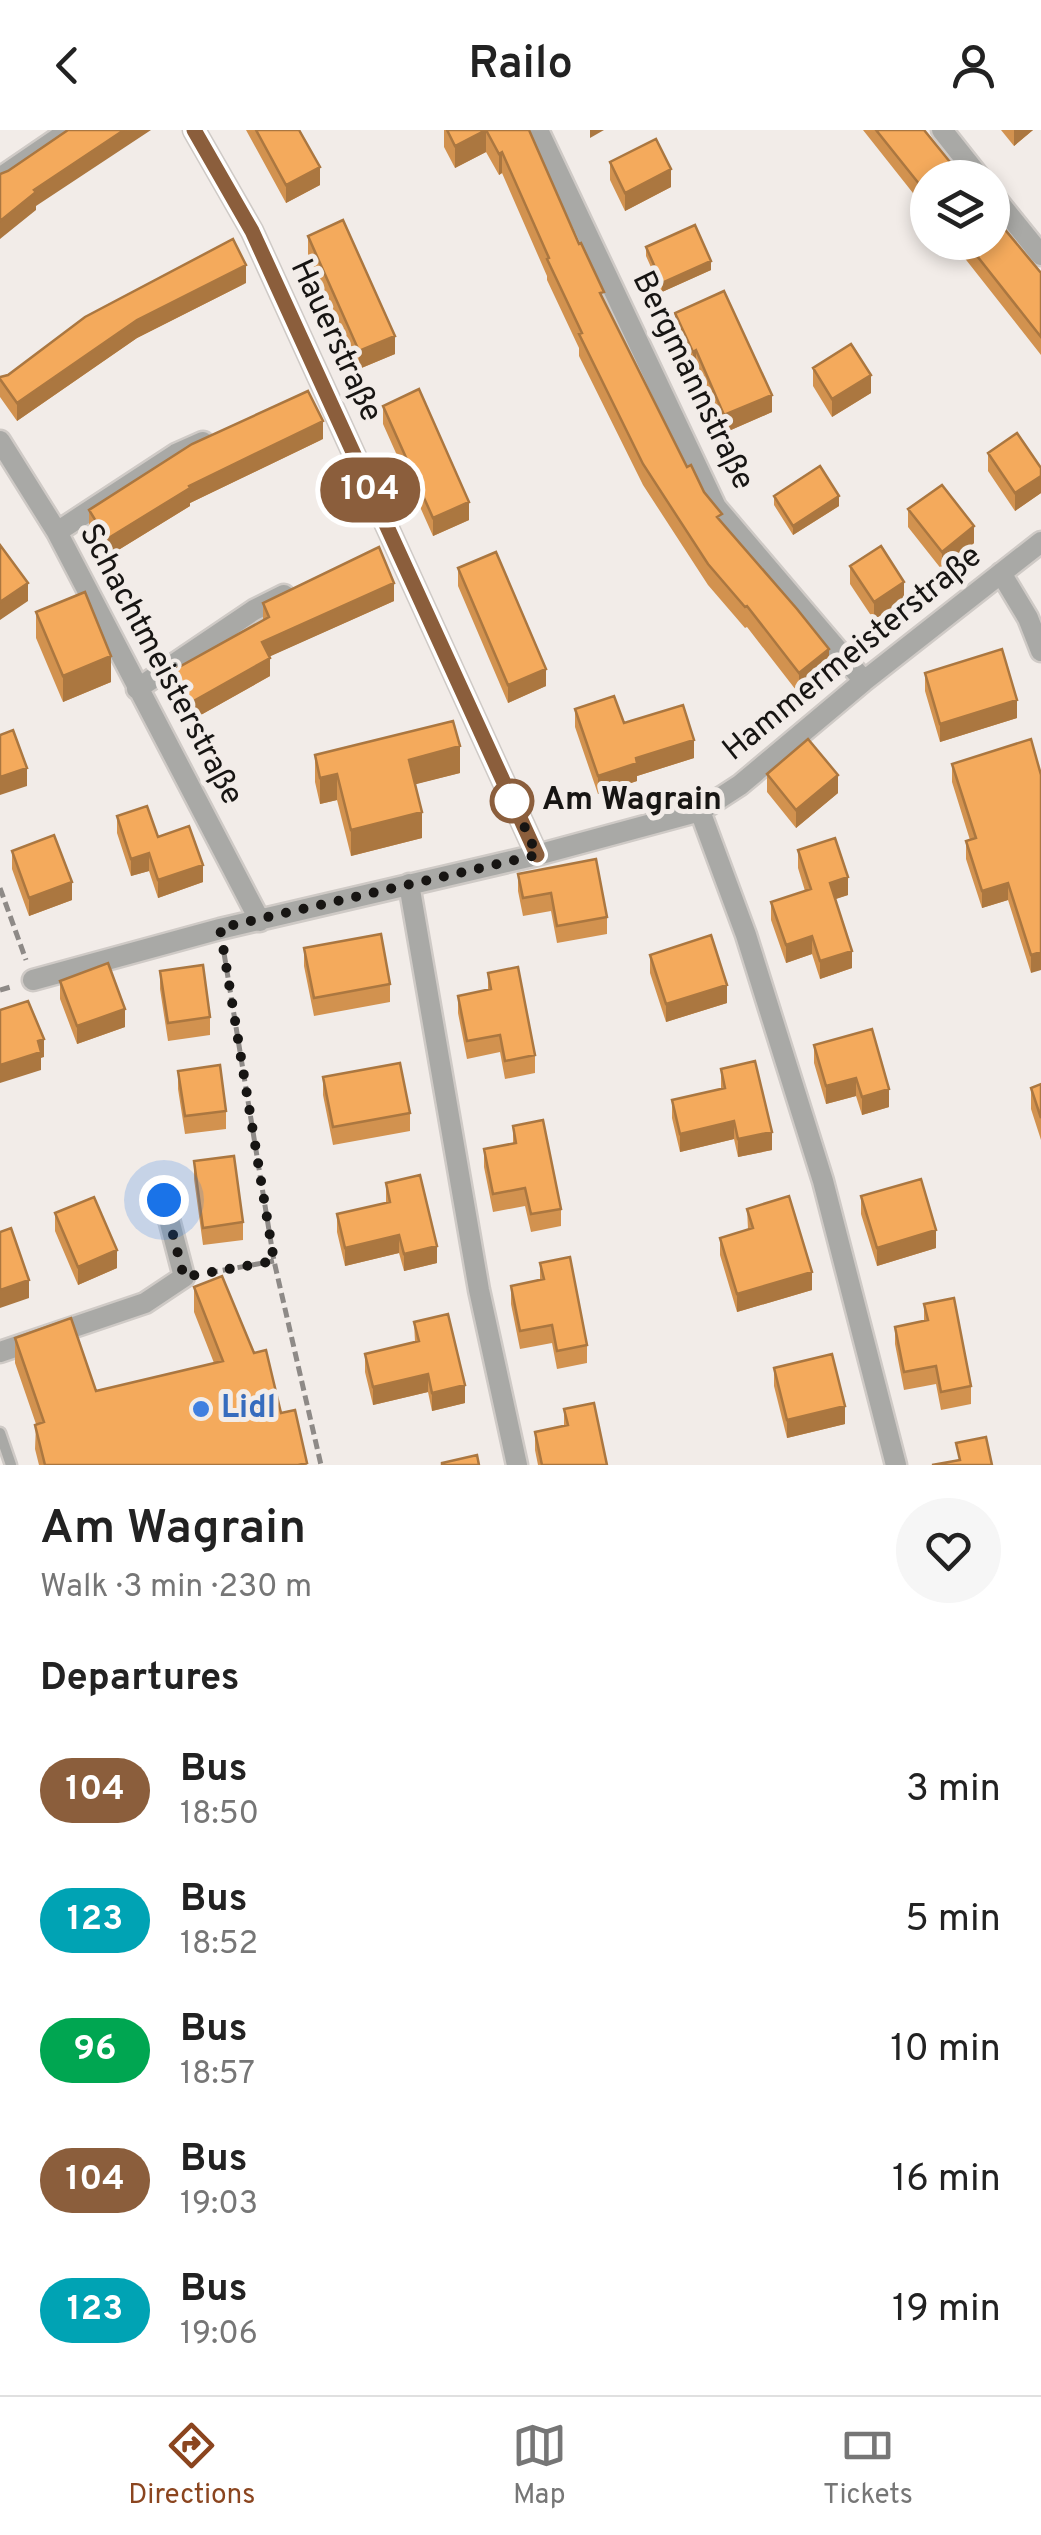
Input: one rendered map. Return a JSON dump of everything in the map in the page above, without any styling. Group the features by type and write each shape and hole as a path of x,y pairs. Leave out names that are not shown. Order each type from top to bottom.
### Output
{"street":[{"path":"0,178 70,130"},
{"name":"Hauerstraße","path":"194,130 385,547 537,855"},
{"name":"Bergmannstraße","path":"538,130 716,507 864,681"},
{"path":"942,130 966,160"},
{"path":"1010,216 1041,254"},
{"path":"57,532 176,454 225,432"},
{"name":"Schachtmeisterstraße","path":"0,442 57,532 260,920"},
{"name":"Hammermeisterstraße","path":"700,811 740,785 864,681 1041,542"},
{"path":"1001,572 1028,618 1041,651"},
{"path":"138,689 254,610 306,584"},
{"path":"34,980 220,928 537,855 700,811 746,935 823,1181 896,1465"},
{"path":"409,884 479,1290 516,1465"},
{"path":"0,1352 145,1303 184,1277 164,1200"}],"lane":[{"path":"0,1433 11,1465"}],"path":[{"path":"0,888 34,980"},
{"path":"220,928 274,1261 321,1465"},
{"path":"184,1277 274,1261"}],"building":[{"path":"68,130 124,130 34,190 0,221 0,174"},
{"path":"256,130 299,130 320,167 286,185"},
{"path":"447,130 486,130 455,146"},
{"path":"486,130 529,130 604,292 600,293 687,467 691,465 704,492 722,514 717,517 829,649 799,673 747,606 708,564 643,464 579,334 582,333 502,152 499,154"},
{"path":"876,130 924,130 948,160 910,160 910,172"},
{"path":"656,139 671,169 625,193 610,162"},
{"path":"343,220 395,336 359,351 308,236"},
{"path":"695,225 711,261 662,283 646,247"},
{"path":"1010,236 1041,273 1041,337 980,260 1010,260"},
{"path":"233,239 246,265 137,320 17,403 0,379 85,317"},
{"path":"724,291 772,395 724,415 675,313"},
{"path":"851,344 871,375 832,399 813,368"},
{"path":"419,389 469,502 433,518 383,406"},
{"path":"308,391 323,421 189,486 107,539 89,510 192,444"},
{"path":"1017,433 1041,468 1041,476 1015,493 988,453"},
{"path":"820,466 839,496 793,526 774,496"},
{"path":"942,485 974,526 942,552 908,509"},
{"path":"0,545 28,583 0,602"},
{"path":"881,546 904,582 874,602 850,566"},
{"path":"379,547 394,583 262,642 270,658 190,703 172,671 269,617 263,603"},
{"path":"496,552 546,669 508,685 458,568"},
{"path":"85,592 111,656 63,676 36,612"},
{"path":"1002,649 1017,700 940,724 925,673"},
{"path":"614,696 624,723 683,705 694,740 636,758 637,763 598,776 575,709"},
{"path":"453,721 460,746 409,760 422,812 351,830 337,774 320,778 315,755"},
{"path":"13,730 27,768 0,777 0,735"},
{"path":"808,739 838,775 796,810 767,774"},
{"path":"1031,739 1041,775 1041,952 1031,955 1008,883 982,891 966,841 976,838 952,764"},
{"path":"147,806 158,837 189,826 203,865 158,880 149,853 131,859 117,816"},
{"path":"54,835 72,882 29,898 12,851"},
{"path":"835,838 848,877 830,883 852,951 820,961 812,936 786,945 771,902 811,889 798,850"},
{"path":"596,859 607,917 557,926 551,893 523,898 518,874"},
{"path":"381,934 390,984 314,998 304,948"},
{"path":"711,935 727,985 666,1004 650,955"},
{"path":"108,963 125,1009 77,1026 60,981"},
{"path":"203,965 210,1017 168,1023 160,971"},
{"path":"518,967 535,1055 505,1061 500,1035 467,1041 458,996 491,989 488,973"},
{"path":"28,1001 44,1039 38,1041 41,1052 0,1065 0,1010"},
{"path":"872,1029 889,1089 862,1097 856,1078 826,1086 814,1045"},
{"path":"755,1061 772,1132 738,1139 734,1121 680,1134 672,1100 725,1088 721,1069"},
{"path":"400,1063 410,1113 333,1127 323,1077"},
{"path":"220,1065 226,1111 185,1116 178,1071"},
{"path":"1041,1084 1041,1118 1031,1088"},
{"path":"543,1120 561,1209 531,1214 525,1188 493,1194 484,1149 516,1143 513,1126"},
{"path":"234,1156 243,1222 203,1228 194,1161"},
{"path":"420,1175 437,1246 404,1254 399,1235 345,1248 337,1214 390,1202 386,1183"},
{"path":"921,1179 936,1230 877,1248 861,1196"},
{"path":"789,1196 812,1272 737,1294 720,1238 753,1228 747,1209"},
{"path":"94,1197 117,1250 78,1267 55,1213"},
{"path":"11,1228 29,1280 0,1290 0,1232"},
{"path":"570,1257 587,1345 557,1351 552,1325 520,1331 511,1286 544,1279 540,1263"},
{"path":"222,1276 254,1353 266,1350 281,1413 295,1410 307,1463 45,1465 35,1425 44,1422 15,1338 71,1318 96,1391 223,1361 194,1287"},
{"path":"954,1298 971,1386 941,1392 936,1366 904,1372 895,1327 928,1320 924,1304"},
{"path":"448,1314 465,1385 432,1393 428,1374 373,1387 365,1354 419,1341 414,1322"},
{"path":"832,1354 845,1406 787,1420 774,1368"},
{"path":"594,1403 607,1465 542,1465 535,1432 568,1425 564,1409"},
{"path":"986,1437 992,1465 932,1465 960,1460 956,1443"},
{"path":"477,1455 479,1465 442,1465 442,1463"}],"bus line":[{"name":"104","path":"194,130 252,231 537,855"}],"place":[{"name":"Am Wagrain","path":"512,801"},
{"name":"Lidl","path":"201,1409"}],"route":[{"path":"164,1200 184,1277 274,1261 220,928 537,855 506,785 512,801"}]}
